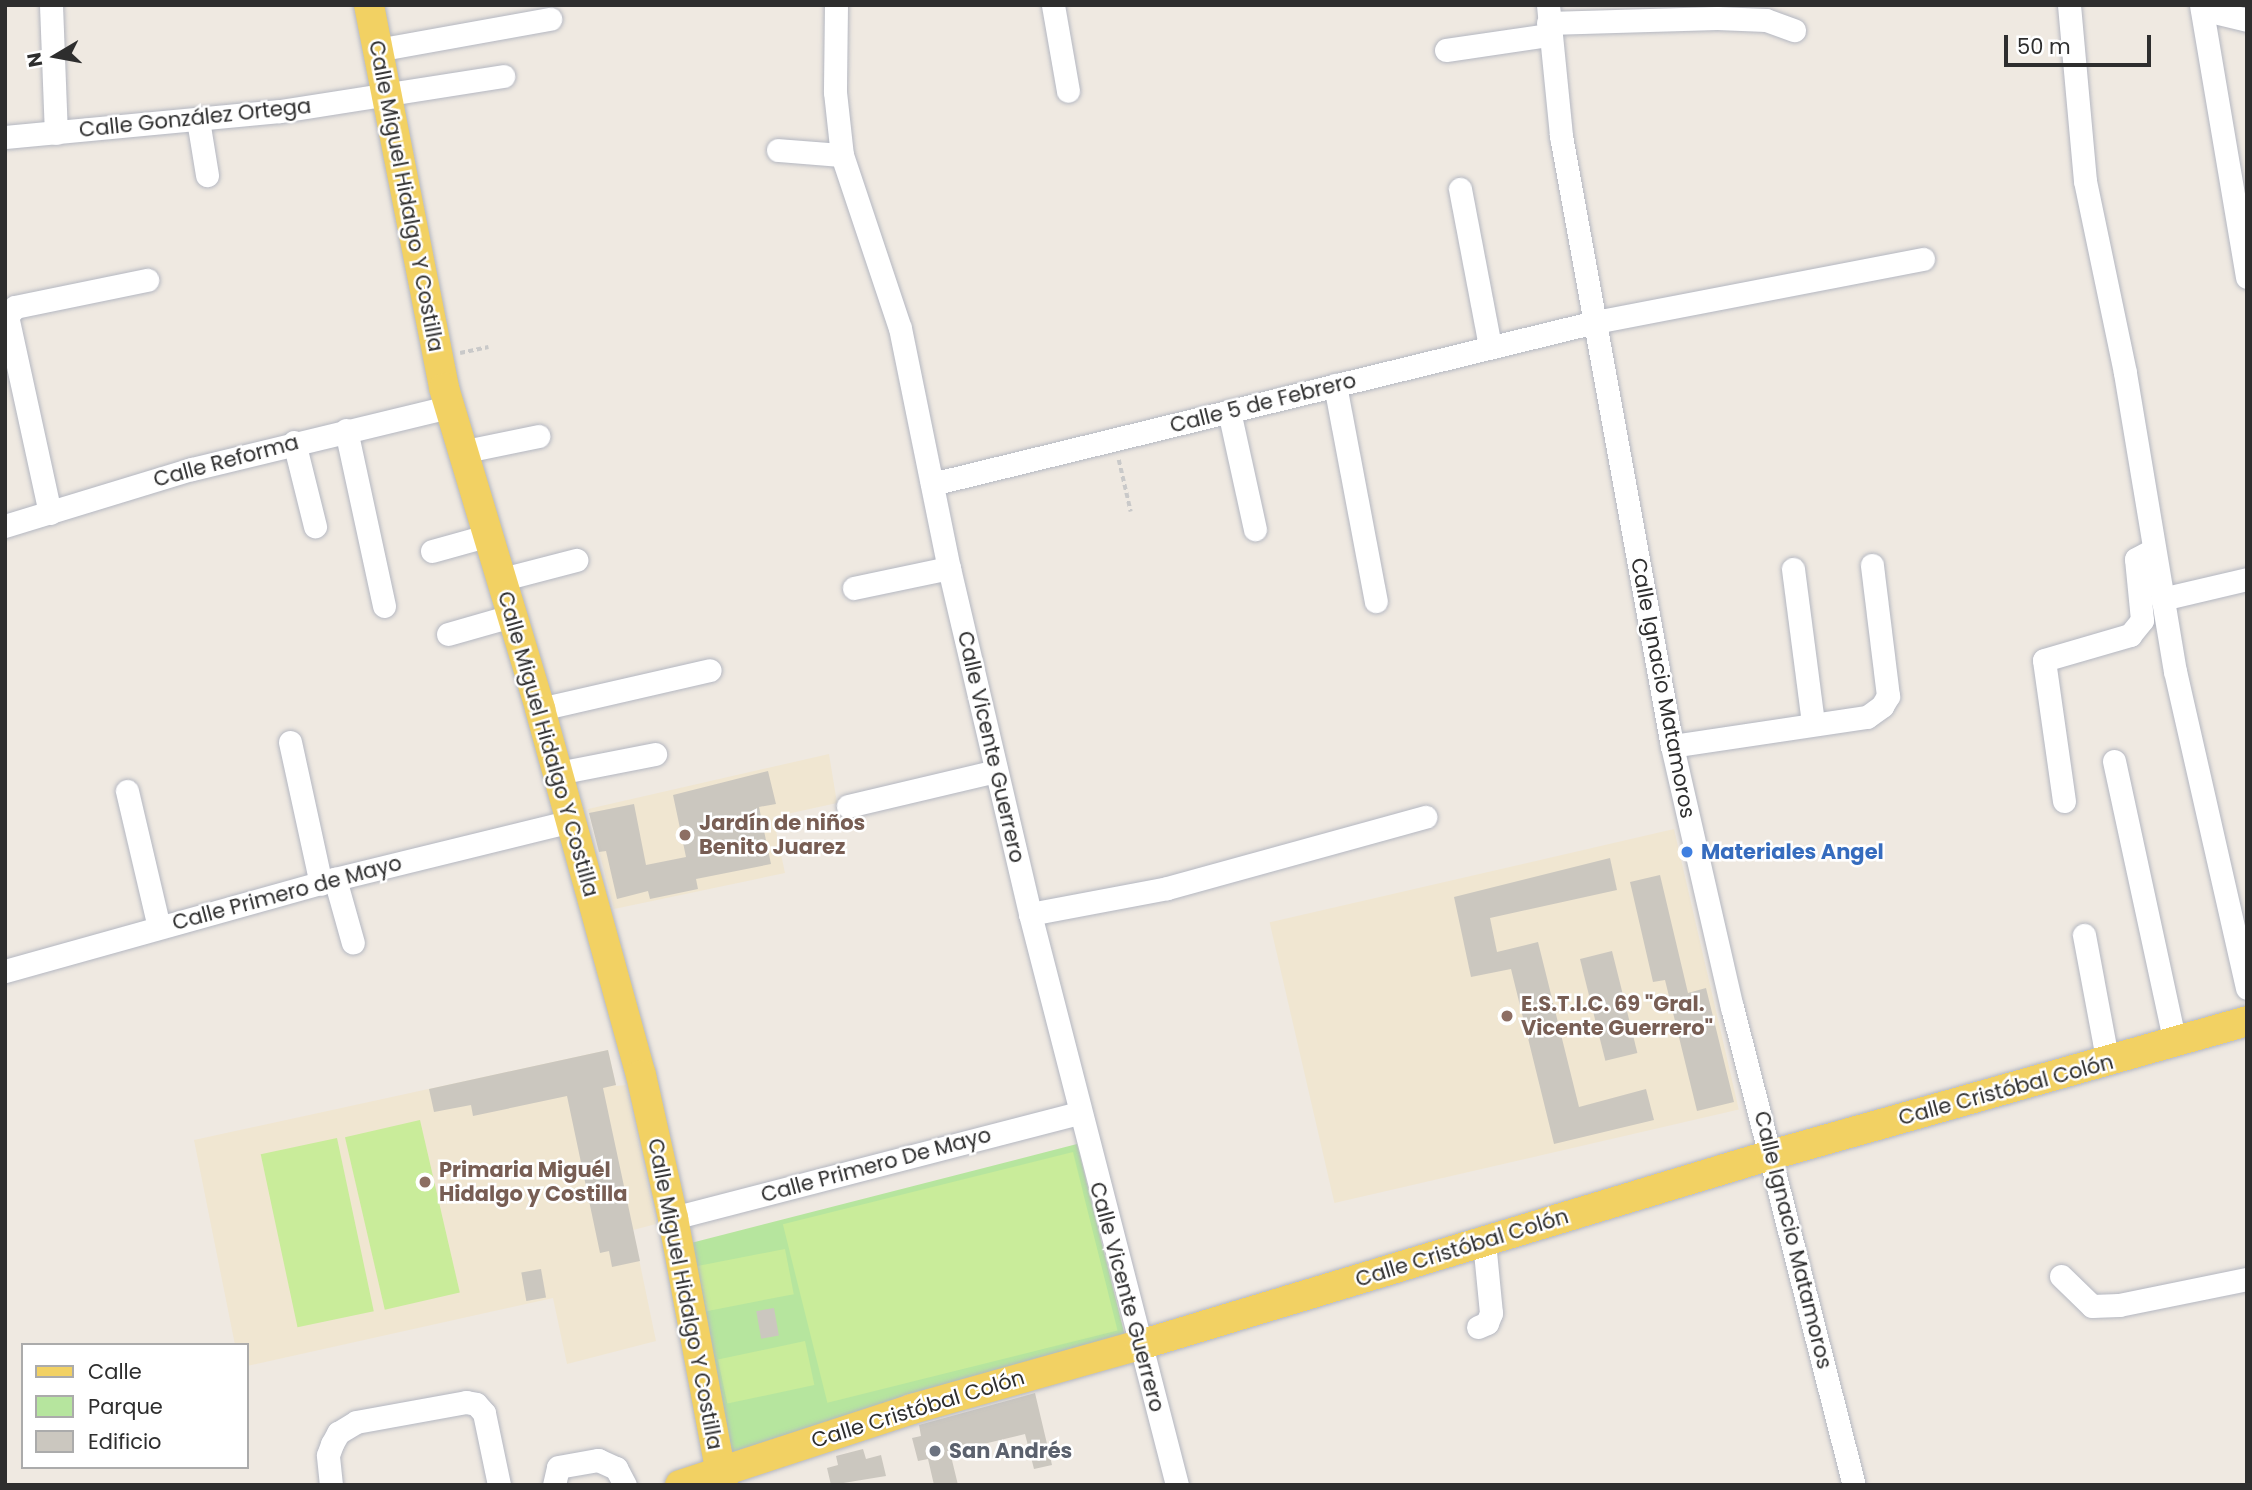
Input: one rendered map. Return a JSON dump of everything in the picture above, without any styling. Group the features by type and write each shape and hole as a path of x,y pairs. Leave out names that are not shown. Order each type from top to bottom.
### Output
{"main road":[{"name":"Calle Miguel Hidalgo Y Costilla","path":"369,5 449,407 540,709 623,1003 673,1218 721,1479"},
{"name":"Calle Cristóbal Colón","path":"680,1485 721,1479 912,1409 1140,1345 1771,1155 2108,1063 2247,1021"}],"street":[{"path":"51,5 56,133"},
{"name":"Calle Vicente Guerrero","path":"836,5 835,92 842,155 900,328 949,568 1030,914 1078,1113 1177,1485"},
{"path":"1053,5 1068,91"},
{"path":"2069,5 2077,135 2125,373 2162,599 2247,988"},
{"path":"2247,20 2202,7 2247,277"},
{"path":"1446,50 1548,21 1717,18 1766,20 1794,30"},
{"path":"377,50 550,19"},
{"name":"Calle Ignacio Matamoros","path":"1548,21 1555,98 1672,746 1854,1485"},
{"name":"Calle González Ortega","path":"5,137 198,120 385,96 503,76"},
{"path":"198,120 207,175"},
{"path":"778,150 842,155"},
{"path":"1460,190 1490,346"},
{"name":"Calle 5 de Febrero","path":"932,484 1594,322 1923,259"},
{"path":"50,513 7,316 15,307 147,279"},
{"path":"1335,385 1376,601"},
{"name":"Calle Reforma","path":"5,526 294,442 449,407"},
{"path":"1229,411 1255,529"},
{"path":"346,430 384,606"},
{"path":"461,452 538,436"},
{"path":"294,442 315,526"},
{"path":"432,551 486,536"},
{"path":"2064,801 2043,660 2130,635 2142,620 2137,559 2153,550"},
{"path":"499,580 576,560"},
{"path":"1672,746 1867,717 1888,696 1872,565"},
{"path":"854,588 949,568"},
{"path":"1793,569 1813,724"},
{"path":"2162,599 2247,579"},
{"path":"448,634 511,616"},
{"path":"540,709 710,670"},
{"path":"290,742 328,881 353,943"},
{"path":"558,773 655,754"},
{"path":"2115,761 2175,1043"},
{"path":"848,806 996,771"},
{"path":"127,791 159,927"},
{"path":"1030,914 1167,888 1425,817"},
{"name":"Calle Primero de Mayo","path":"5,971 328,881 571,821"},
{"path":"2084,935 2108,1063"},
{"name":"Calle Primero De Mayo","path":"673,1218 1078,1113"},
{"path":"1478,1327 1487,1323 1491,1312 1484,1241"},
{"path":"2061,1276 2092,1306 2119,1305 2247,1279"},
{"path":"331,1485 328,1455 338,1433 356,1422 466,1402 475,1404 484,1413 499,1485"},
{"path":"554,1485 558,1467 597,1460 616,1468 625,1485"}],"path":[{"path":"1114,440 1131,512"}],"shaded area":[{"name":"Jardín de niños Benito Juarez","path":"829,754 837,803 773,817 785,873 614,909 588,809"},
{"name":"E.S.T.I.C. 69 \"Gral. Vicente Guerrero\"","path":"1674,829 1739,1110 1334,1203 1270,922"},
{"name":"Primaria Miguél Hidalgo y Costilla","path":"608,1050 616,1086 626,1085 656,1224 633,1230 656,1341 567,1364 553,1298 248,1366 248,1343 235,1343 194,1140"}],"green space":[{"path":"420,1120 460,1292 385,1310 345,1137"},
{"path":"337,1138 374,1311 298,1327 261,1154"},
{"path":"1077,1144 1126,1340 905,1395 807,1437 730,1457 687,1244"},
{"path":"1073,1152 1118,1331 827,1403 783,1224"},
{"path":"785,1249 794,1294 706,1311 698,1266"},
{"path":"805,1341 814,1385 727,1404 718,1360"}],"building":[{"path":"768,771 776,804 759,807 771,864 696,879 698,889 650,899 648,891 617,899 606,851 599,852 589,813 634,804 646,865 686,857 673,795"},
{"path":"1610,858 1617,890 1490,918 1497,952 1538,942 1579,1107 1646,1089 1654,1120 1554,1144 1511,969 1471,977 1454,897"},
{"path":"1660,875 1688,993 1706,988 1734,1102 1697,1111 1665,980 1653,982 1630,882"},
{"path":"1612,951 1637,1053 1605,1061 1580,959"},
{"path":"608,1050 616,1085 603,1088 640,1261 612,1267 609,1251 600,1253 567,1096 473,1116 471,1105 434,1112 429,1089"},
{"path":"541,1269 546,1298 526,1301 521,1272"},
{"path":"774,1308 779,1336 761,1339 756,1311"},
{"path":"1035,1393 1052,1465 1034,1469 1025,1434 950,1452 958,1485 934,1485 928,1459 918,1461 912,1438 921,1436 919,1425"},
{"path":"863,1449 866,1459 881,1455 886,1476 831,1485 827,1468 838,1465 836,1456"}],"place":[{"name":"Jardín de niños Benito Juarez","path":"685,835"},
{"name":"Materiales Angel","path":"1687,852"},
{"name":"E.S.T.I.C. 69 \"Gral. Vicente Guerrero\"","path":"1507,1016"},
{"name":"Primaria Miguél Hidalgo y Costilla","path":"425,1182"},
{"name":"San Andrés","path":"935,1451"}]}
